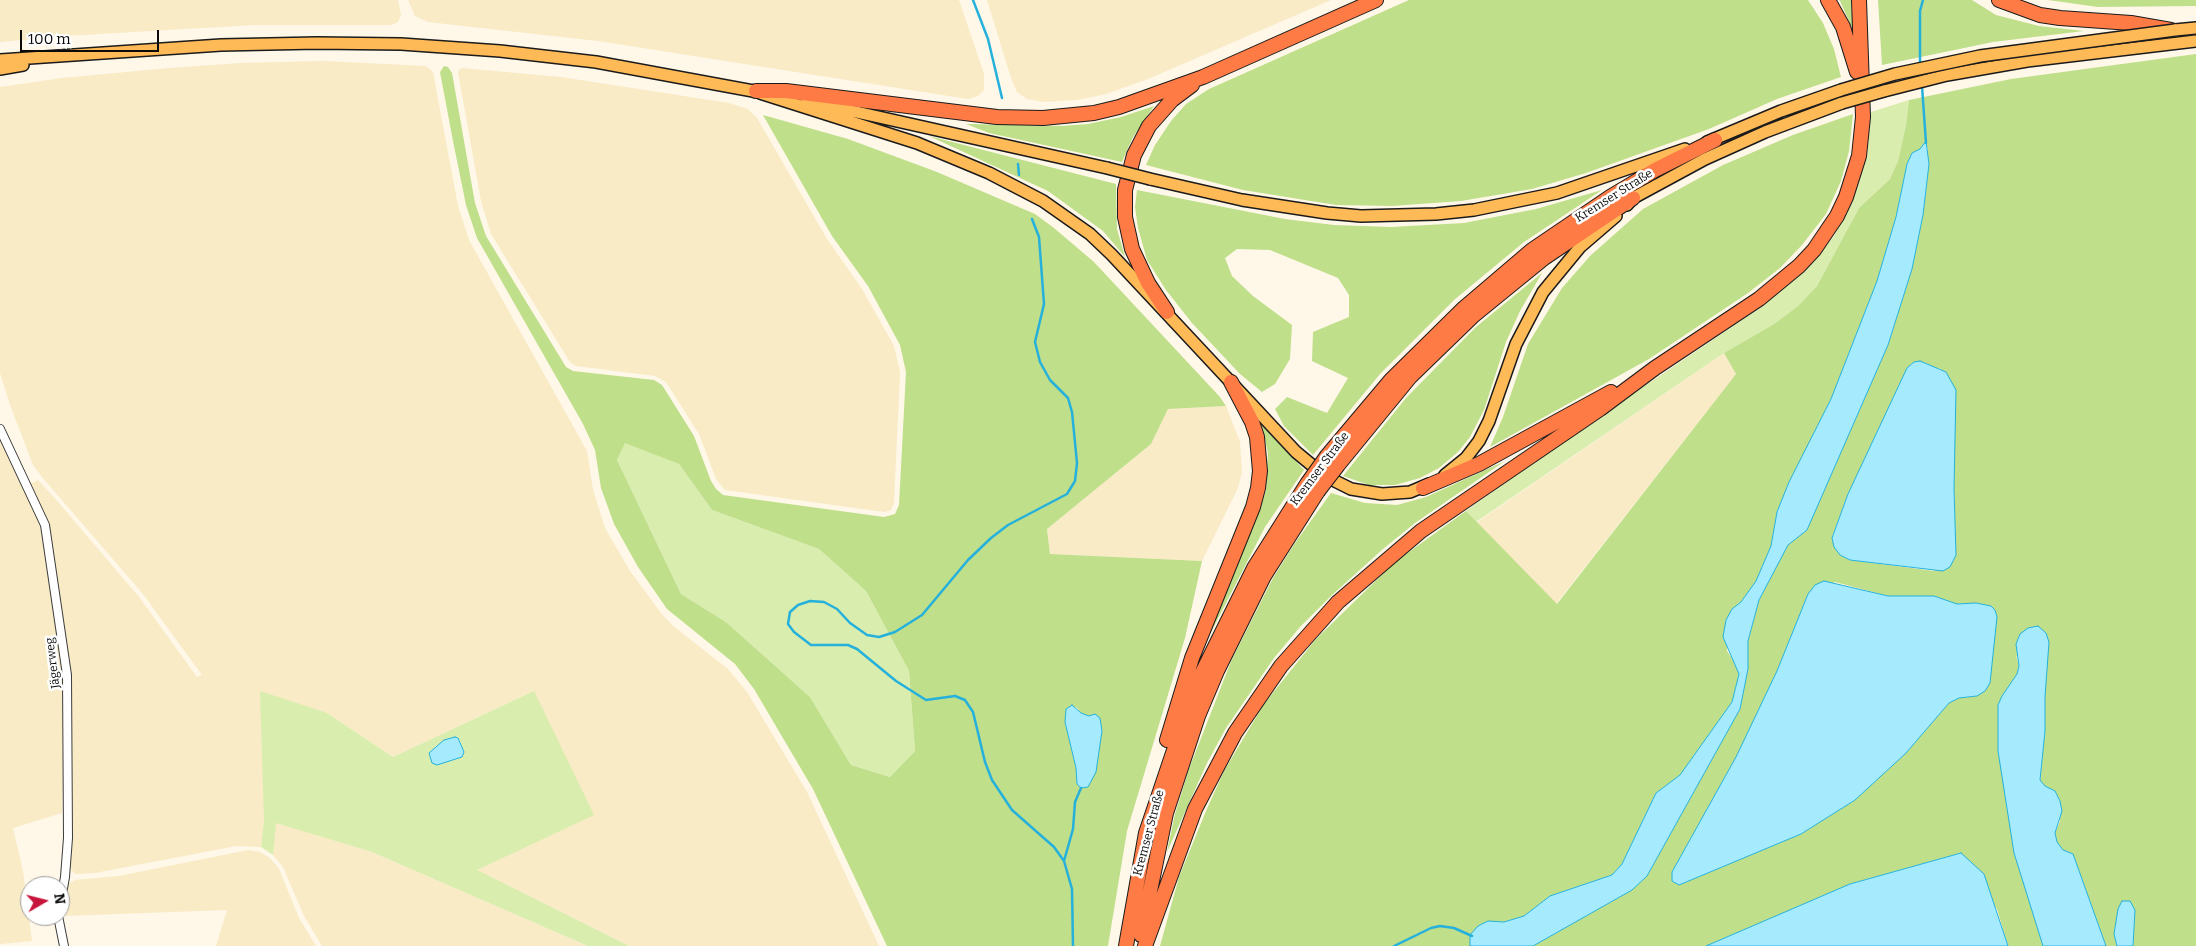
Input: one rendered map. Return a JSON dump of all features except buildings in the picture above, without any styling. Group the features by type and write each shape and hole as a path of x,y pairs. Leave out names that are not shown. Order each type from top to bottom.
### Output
{"highway":[{"path":"756,91 786,91 988,116 1043,118 1094,113 1119,107 1202,77 1376,0"},
{"path":"1828,0 1843,28 1851,49 1863,117"},
{"path":"1144,946 1175,858 1215,769 1256,701 1308,634 1365,577 1421,531 1600,409 1655,368 1759,299 1799,266 1814,250 1837,216 1846,197 1859,156 1863,117 1859,0"},
{"path":"1998,0 2047,16 2082,21 2130,23 2174,30"},
{"path":"1167,312 1148,282 1132,249 1126,217 1125,190 1134,155 1149,126 1172,100 1202,77"},
{"name":"Kremser Straße","path":"1126,946 1146,833 1178,736 1212,649 1254,568 1332,460 1391,380 1464,308 1532,250 1640,179 1715,140"},
{"name":"Kremser Straße","path":"1332,460 1410,378 1474,315 1548,255 1633,198"},
{"path":"1423,488 1479,464 1655,368"},
{"path":"1146,833 1148,814 1179,698 1210,610 1258,488 1260,472 1257,437 1252,422 1231,382"},
{"name":"Kremser Straße","path":"1140,946 1149,891 1164,822 1198,716 1216,671 1264,576 1312,488"}],"main road":[{"path":"0,60 221,44 401,44 500,51 596,62 839,107 1242,200 1319,212 1360,216 1436,214 1474,210 1557,193 1715,140 1781,111 1895,74 1980,56 2196,28"},
{"path":"756,91 917,143 1016,186 1058,210 1090,234 1167,312 1296,452 1337,484 1359,491 1395,494 1423,488 1455,468 1479,441 1489,421 1516,344 1543,292 1580,247 1623,210 1633,198 1737,144 1842,103 1912,83 1988,68 2196,41"},
{"path":"0,69 70,56"}],"street":[{"name":"Jägerweg","path":"0,429 45,525 67,675 68,838 63,876"},
{"path":"60,926 64,946"}],"shaded area":[{"path":"0,0 398,0 401,15 398,22 391,25 254,25 65,36 0,42"},
{"path":"408,0 959,0 984,74 984,90 978,96 968,99 598,41 428,22 415,16"},
{"path":"987,0 1331,0 1148,79 1106,94 1077,100 1044,102 1027,99 1017,92"},
{"path":"323,61 426,66 433,72 458,206 469,240 587,451 593,489 605,528 630,571 661,613 673,626 728,669 747,692 807,792 879,946 629,946 476,870 534,691 393,757 327,713 264,820 261,847 236,846 95,873 75,874 71,869 70,674 52,542 42,510 30,484 38,480 59,503 139,597 197,677 202,675 143,594 33,465 10,405 0,373 0,87 62,78 169,68 240,63"},
{"path":"461,68 561,77 729,103 748,109 757,118 827,239 862,289 894,346 900,372 894,503 891,510 884,512 725,490 716,479 699,434 666,382 655,376 576,366 570,362 491,234 481,201 458,72"},
{"path":"1724,353 1736,374 1556,604 1476,523"},
{"path":"1226,406 1240,442 1242,472 1238,488 1202,561 1050,554 1047,529 1151,444 1168,409"},
{"path":"0,435 42,526 64,675 65,697 62,813 13,828 24,876 20,876 20,926 30,926 32,941 0,944"},
{"path":"275,822 372,852 588,946 322,946 304,916 283,867 273,855"},
{"path":"248,850 260,852 270,858 279,869 299,918 316,946 216,946 227,910 70,916 70,883 75,880 119,876"}],"green space":[{"path":"1409,0 1808,0 1823,23 1834,49 1841,77 1777,99 1709,129 1586,173 1532,189 1461,201 1392,206 1336,205 1243,190 1146,165 1155,145 1171,121 1186,104 1209,89"},
{"path":"1851,0 1853,30 1840,1"},
{"path":"1878,0 1972,0 1996,15 2039,26 2084,31 1993,42 1882,65"},
{"path":"2048,0 2196,0 2196,6 2098,7"},
{"path":"2196,54 2196,946 2133,946 2135,910 2114,934 2117,946 2106,946 2073,854 2063,850 2057,842 2055,833 2060,821 2055,791 2044,786 2040,780 2045,731 2045,697 2016,655 2019,666 2017,674 1998,705 1998,751 2043,946 2008,946 1997,909 1961,853 1850,884 1706,946 1533,946 1632,890 1647,876 1740,709 1748,669 1748,642 1759,600 1788,545 1807,530 1888,345 1912,269 1923,215 1929,164 1926,155 1928,147 1912,153 1907,164 1896,217 1877,281 1831,399 1789,482 1777,512 1771,546 1756,581 1741,602 1732,609 1727,651 1736,664 1739,674 1732,702 1680,775 1656,793 1622,864 1612,875 1550,896 1524,916 1504,922 1489,921 1470,946 1160,946 1179,877 1224,771 1264,704 1316,639 1395,562 1466,511 1557,604 1736,374 1724,353 1774,324 1798,306 1817,286 1859,208 1890,179 1898,161 1909,100 2011,79","holes":["1914,362 1926,363 1930,367 1941,369 1954,489 1956,555 1934,571 1850,560 1840,555 1832,537 1848,494 1907,368","1835,582 1888,596 1934,596 1957,604 1976,603 1991,606 1977,696 1959,698 1949,703 1906,753 1855,800 1801,834 1679,885 1672,872 1736,757 1777,671 1808,594"]},
{"path":"444,66 448,67 452,73 475,203 486,236 566,367 573,371 654,380 662,385 694,436 711,481 723,495 884,517 895,514 899,505 906,372 900,345 868,286 832,236 763,115 848,139 937,172 1035,214 1094,262 1220,397 1226,406 1168,409 1151,444 1047,529 1050,554 1202,561 1185,638 1127,831 1108,946 887,946 813,789 754,689 735,664 667,609 638,567 614,524 601,488 595,450 583,424 477,238 466,205 440,72","holes":["625,443 679,464 712,510 819,549 866,591 909,671 915,751 890,777 851,765 810,697 726,622 681,594 617,460","1076,707 1081,713 1089,716 1077,784 1076,768 1065,722"]},
{"path":"1909,100 1898,161 1890,179 1859,208 1817,286 1798,306 1774,324 1724,353 1476,522 1466,511 1562,442 1760,308 1805,271 1834,236 1853,199 1867,157 1871,112"},
{"path":"1154,106 1132,139 1122,162 989,133 966,124 1062,126 1088,124 1121,117"},
{"path":"1853,114 1849,151 1841,181 1826,214 1802,245 1780,268 1748,293 1649,359 1490,447 1503,417 1528,344 1562,288 1590,256 1643,209 1723,165 1793,135"},
{"path":"929,136 1116,184 1117,229 1125,257 1103,231 1048,191"},
{"path":"1137,190 1285,219 1334,225 1391,227 1464,223 1536,209 1602,190 1524,242 1454,300 1380,374 1313,455 1284,426 1275,409 1287,397 1327,413 1348,378 1312,361 1313,332 1349,317 1349,295 1338,278 1270,250 1237,249 1225,258 1232,276 1253,296 1292,325 1290,359 1275,384 1262,392 1240,374 1192,323 1166,290 1147,260 1138,228 1135,207"},
{"path":"1542,273 1520,311 1506,342 1484,410 1470,437 1458,452 1439,468 1420,478 1395,485 1369,485 1343,476 1406,398 1476,327"},
{"path":"1261,423 1304,470 1265,527 1206,642 1266,490 1268,453"},
{"path":"625,442 679,464 712,510 819,549 866,591 909,671 915,751 890,777 851,765 810,697 726,622 681,594 617,460"},
{"path":"1505,461 1415,523 1332,595 1300,627 1274,658 1226,728 1207,763 1167,852 1175,814 1189,769 1232,659 1273,578 1295,543 1331,493 1365,503 1397,505 1426,497"},
{"path":"260,691 327,713 393,757 534,691 594,815 477,870 629,946 588,946 372,852 276,823 273,855 261,847 264,820","holes":["455,737 458,738 464,752 434,747"]}],"water":[{"path":"1926,141 1929,164 1923,215 1912,269 1888,345 1807,530 1788,545 1759,600 1748,641 1748,669 1740,709 1647,876 1632,890 1533,946 1470,946 1470,935 1478,926 1488,921 1504,922 1524,916 1550,896 1612,875 1622,864 1656,793 1680,775 1732,702 1739,674 1723,637 1726,620 1732,609 1741,602 1756,581 1771,546 1777,512 1789,482 1831,399 1877,281 1896,217 1907,164 1912,153 1920,149"},
{"path":"1920,361 1946,372 1956,390 1954,489 1956,555 1950,567 1943,571 1850,560 1840,555 1834,547 1832,538 1848,494 1907,368 1914,362"},
{"path":"1824,581 1888,596 1934,596 1957,604 1976,603 1991,606 1995,610 1997,617 1990,683 1985,691 1977,696 1959,698 1949,703 1906,753 1855,800 1801,834 1679,885 1672,881 1672,872 1736,757 1777,671 1808,594 1815,585"},
{"path":"2038,626 2046,633 2049,642 2045,697 2045,731 2040,780 2045,786 2055,791 2060,801 2062,811 2055,833 2057,842 2063,850 2073,854 2106,946 2043,946 2014,853 1998,751 1998,705 2017,674 2019,666 2016,644 2020,634 2028,628"},
{"path":"1072,705 1081,713 1089,716 1095,714 1100,718 1102,731 1096,772 1088,787 1081,788 1077,784 1076,768 1065,722 1066,709"},
{"path":"458,738 464,752 462,757 437,765 432,763 429,753 444,740"},
{"path":"1961,853 1984,874 2008,946 1706,946 1850,884"},
{"path":"2122,901 2130,901 2135,910 2133,946 2117,946 2114,934 2118,909"}],"waterway":[{"path":"973,0 988,39 1002,98"},
{"path":"1920,66 1920,11 1923,0"},
{"path":"1922,86 1926,143"},
{"path":"1018,164 1019,175"},
{"path":"1032,219 1039,237 1044,304 1035,342 1040,362 1050,380 1068,398 1072,412 1077,463 1075,481 1067,494 1008,525 991,538 968,560 922,615 895,632 879,637 867,635 850,623 837,609 824,602 810,601 798,605 790,612 788,624 794,632 811,645 848,645 857,649 896,681 926,700 955,696 965,700 973,712 985,762 992,780 1012,810 1054,847 1064,861 1072,889 1073,946"},
{"path":"1064,861 1073,829 1075,802 1081,788"},
{"path":"1394,946 1431,928 1440,926 1454,928 1472,936"}]}
